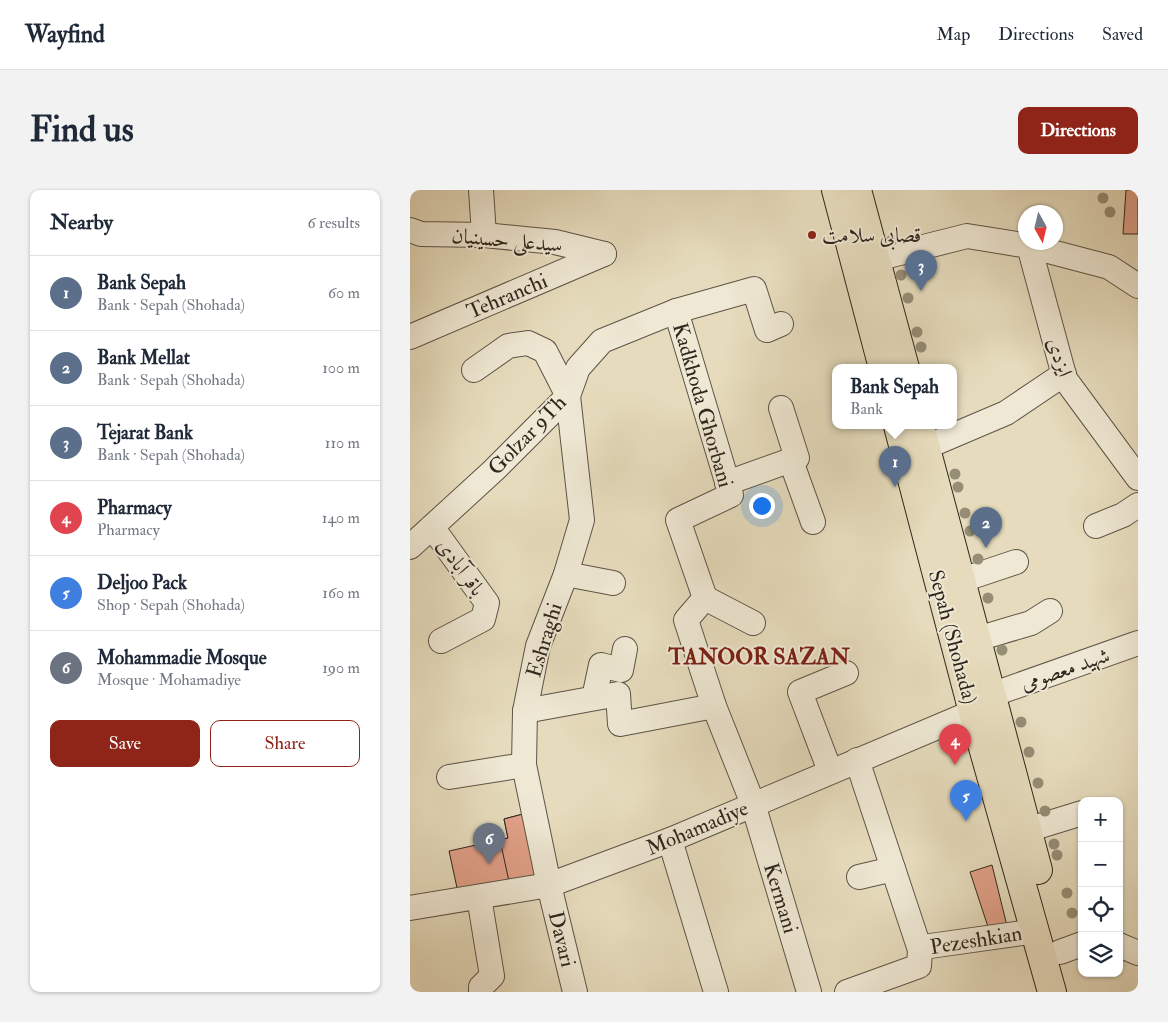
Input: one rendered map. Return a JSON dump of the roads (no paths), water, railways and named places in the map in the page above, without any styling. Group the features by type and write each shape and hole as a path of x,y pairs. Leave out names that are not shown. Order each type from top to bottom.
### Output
{"main road":[{"path":"836,190 882,364"},
{"path":"857,190 904,364"},
{"name":"Sepah (Shohada)","path":"899,429 982,704 1071,948 1071,992"},
{"name":"Sepah (Shohada)","path":"923,437 977,639 982,704 1052,992"}],"street":[{"path":"481,190 484,235"},
{"name":"سیدعلی حسینیان","path":"410,230 421,234 484,235 555,242 604,254"},
{"path":"876,259 967,236 1018,244"},
{"name":"ایزدی","path":"1029,250 1065,379 1138,478"},
{"path":"1043,250 1109,267 1138,286"},
{"name":"Tehranchi","path":"410,337 604,254"},
{"name":"Golzar 9Th","path":"410,547 494,470 568,396 578,368 602,341 676,311 754,289 768,330 782,324"},
{"name":"Kadkhoda Ghorbani","path":"676,311 731,495 678,520 705,598"},
{"path":"474,370 508,346 528,344 545,351 568,396"},
{"path":"957,427 1006,413 1064,374"},
{"name":"Eshraghi","path":"549,885 524,765 525,711 538,646 566,574 582,520 568,396"},
{"path":"781,408 813,522"},
{"path":"923,437 951,429"},
{"path":"727,483 794,459"},
{"path":"1096,526 1123,515 1138,505"},
{"name":"باقر آبادی","path":"432,527 488,604 484,619 441,641"},
{"path":"962,580 1016,562"},
{"path":"566,574 613,583"},
{"path":"753,623 705,598 686,620 714,706 753,804"},
{"path":"977,639 1031,623 1050,611"},
{"name":"شهید معصومی","path":"982,704 1138,644"},
{"path":"594,698 601,665 621,670 625,649"},
{"path":"830,771 800,692 846,673"},
{"path":"525,711 618,694 620,724 714,706"},
{"name":"Mohamadiye","path":"410,908 549,885 670,840 982,704"},
{"path":"857,760 920,950"},
{"path":"449,777 524,765"},
{"name":"Kermani","path":"753,804 809,992"},
{"path":"1027,830 1078,814"},
{"path":"670,840 716,992"},
{"path":"859,877 893,869"},
{"name":"Davari","path":"549,885 574,992"},
{"path":"479,897 492,976 481,987 481,992"},
{"name":"Pezeshkian","path":"847,992 919,966 920,950 930,946 1036,931"},
{"path":"1123,946 1138,952"}],"place":[{"name":"قصابی سلامت","path":"812,235"},
{"name":"Tejarat Bank","path":"921,291"},
{"name":"Bank Sepah","path":"895,487"},
{"name":"Bank Mellat","path":"986,548"},
{"name":"Pharmacy","path":"955,765"},
{"name":"Deljoo Pack","path":"966,821"},
{"name":"Mohammadie Mosque","path":"489,864"}],"district":[{"name":"TANOOR SAZAN","path":"759,656"}]}
